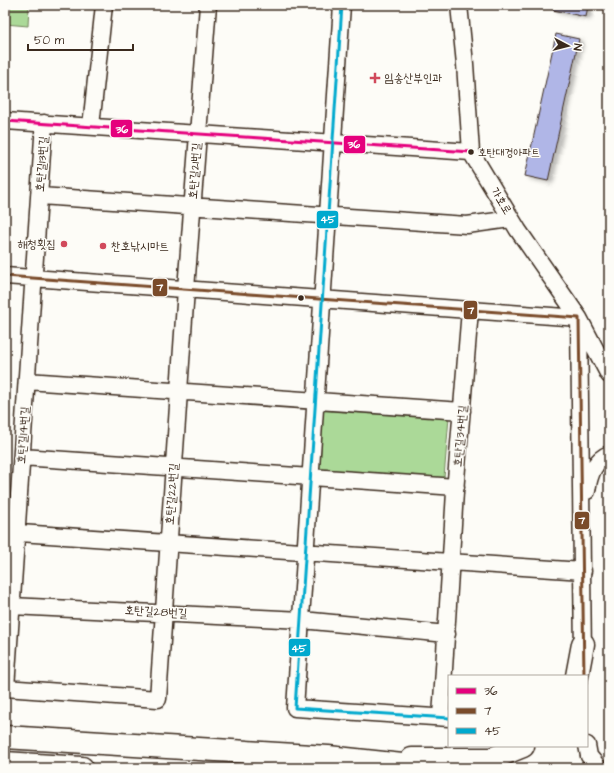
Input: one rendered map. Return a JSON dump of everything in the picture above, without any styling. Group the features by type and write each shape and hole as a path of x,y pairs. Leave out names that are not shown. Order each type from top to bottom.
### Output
{"highway":[{"path":"578,675 583,644"},
{"path":"5,737 328,757 430,768"},
{"path":"328,757 491,759 521,747"},
{"path":"5,762 82,768"}],"street":[{"path":"91,126 104,5"},
{"name":"호탄길21번길","path":"186,289 208,5"},
{"path":"342,5 316,400 309,476 302,620 295,708 445,718"},
{"name":"가호로","path":"459,5 471,152 511,219 579,318 609,375"},
{"path":"5,121 44,124"},
{"name":"호탄길13번길","path":"34,278 44,124 471,152"},
{"path":"40,196 467,226 511,219"},
{"path":"5,276 579,318 584,675"},
{"name":"호탄길14번길","path":"5,688 11,606 11,533 22,458 34,278"},
{"name":"호탄길22번길","path":"5,688 158,698 186,289"},
{"name":"호탄길34번길","path":"445,718 447,634 456,487 470,310"},
{"path":"27,381 462,411"},
{"path":"582,538 588,478 596,464 609,454"},
{"path":"22,458 456,487"},
{"path":"11,533 583,571"},
{"name":"호탄길28번길","path":"11,606 165,612 302,620 447,634"},
{"path":"588,747 590,756 599,768"}],"green space":[{"path":"5,5 29,5 28,26 5,24"},
{"path":"321,408 449,417 444,478 317,469"}],"building":[{"path":"553,5 588,5 586,17 553,10"},
{"path":"556,34 579,39 548,181 525,176"}],"transit line":[{"name":"45","path":"342,5 295,708 448,718"},
{"name":"36","path":"5,121 471,152"},
{"name":"7","path":"5,276 579,318 584,675"}],"place":[{"name":"임송산부인과","path":"375,78"},
{"name":"호탄대경아파트","path":"471,152"},
{"name":"해청횟집","path":"64,244"},
{"name":"찬호낚시마트","path":"103,246"}]}
